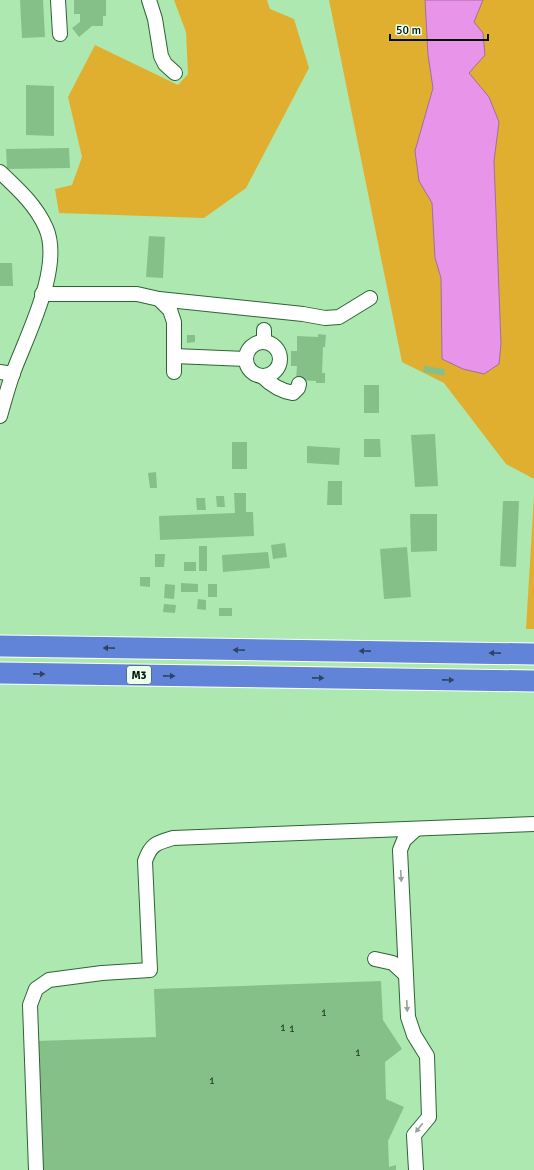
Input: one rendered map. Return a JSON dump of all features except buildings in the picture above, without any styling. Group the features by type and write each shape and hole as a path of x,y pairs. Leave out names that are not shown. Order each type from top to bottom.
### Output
{"highway":[{"name":"M3","path":"0,646 534,654"},
{"name":"M3","path":"0,673 534,681"}],"lane":[{"path":"58,0 60,34"},
{"path":"149,0 155,19 161,56 165,64 175,73"},
{"path":"0,172 20,191 40,217 46,229 49,241 50,257 48,275 42,294 6,373 0,416"},
{"path":"0,186 20,191"},
{"path":"42,294 137,294 159,299 303,314 325,318 339,317 370,298"},
{"path":"159,299 170,310 174,322 174,372"},
{"path":"262,376 272,374 278,367 280,357 276,348 268,342 264,336 258,342 250,346 246,355 246,365 253,373 262,376 270,384 284,392 293,393 298,388 299,384"},
{"path":"174,356 246,359"},
{"path":"36,1170 30,1005 36,989 49,980 102,973 150,970 145,861 149,849 159,842 172,838 534,824"},
{"path":"416,829 404,840 400,850 408,1017 414,1035 426,1056 429,1117 414,1135 416,1170"},
{"path":"381,830 393,837 400,850"},
{"path":"375,959 393,963 406,975"}],"shaded area":[{"path":"174,0 267,0 270,9 294,19 309,68 246,188 204,218 59,213 55,189 72,185 82,157 68,97 95,45 178,85 188,74 186,32"},
{"path":"329,0 534,0 534,479 506,464 444,383 402,362"},
{"path":"425,0 483,0 474,22 483,33 485,55 469,73 489,97 499,122 494,161 501,344 499,364 484,374 463,369 442,359 441,278 435,258 432,203 419,181 415,151 433,88 428,55"},
{"path":"534,496 534,629 526,629"}]}
